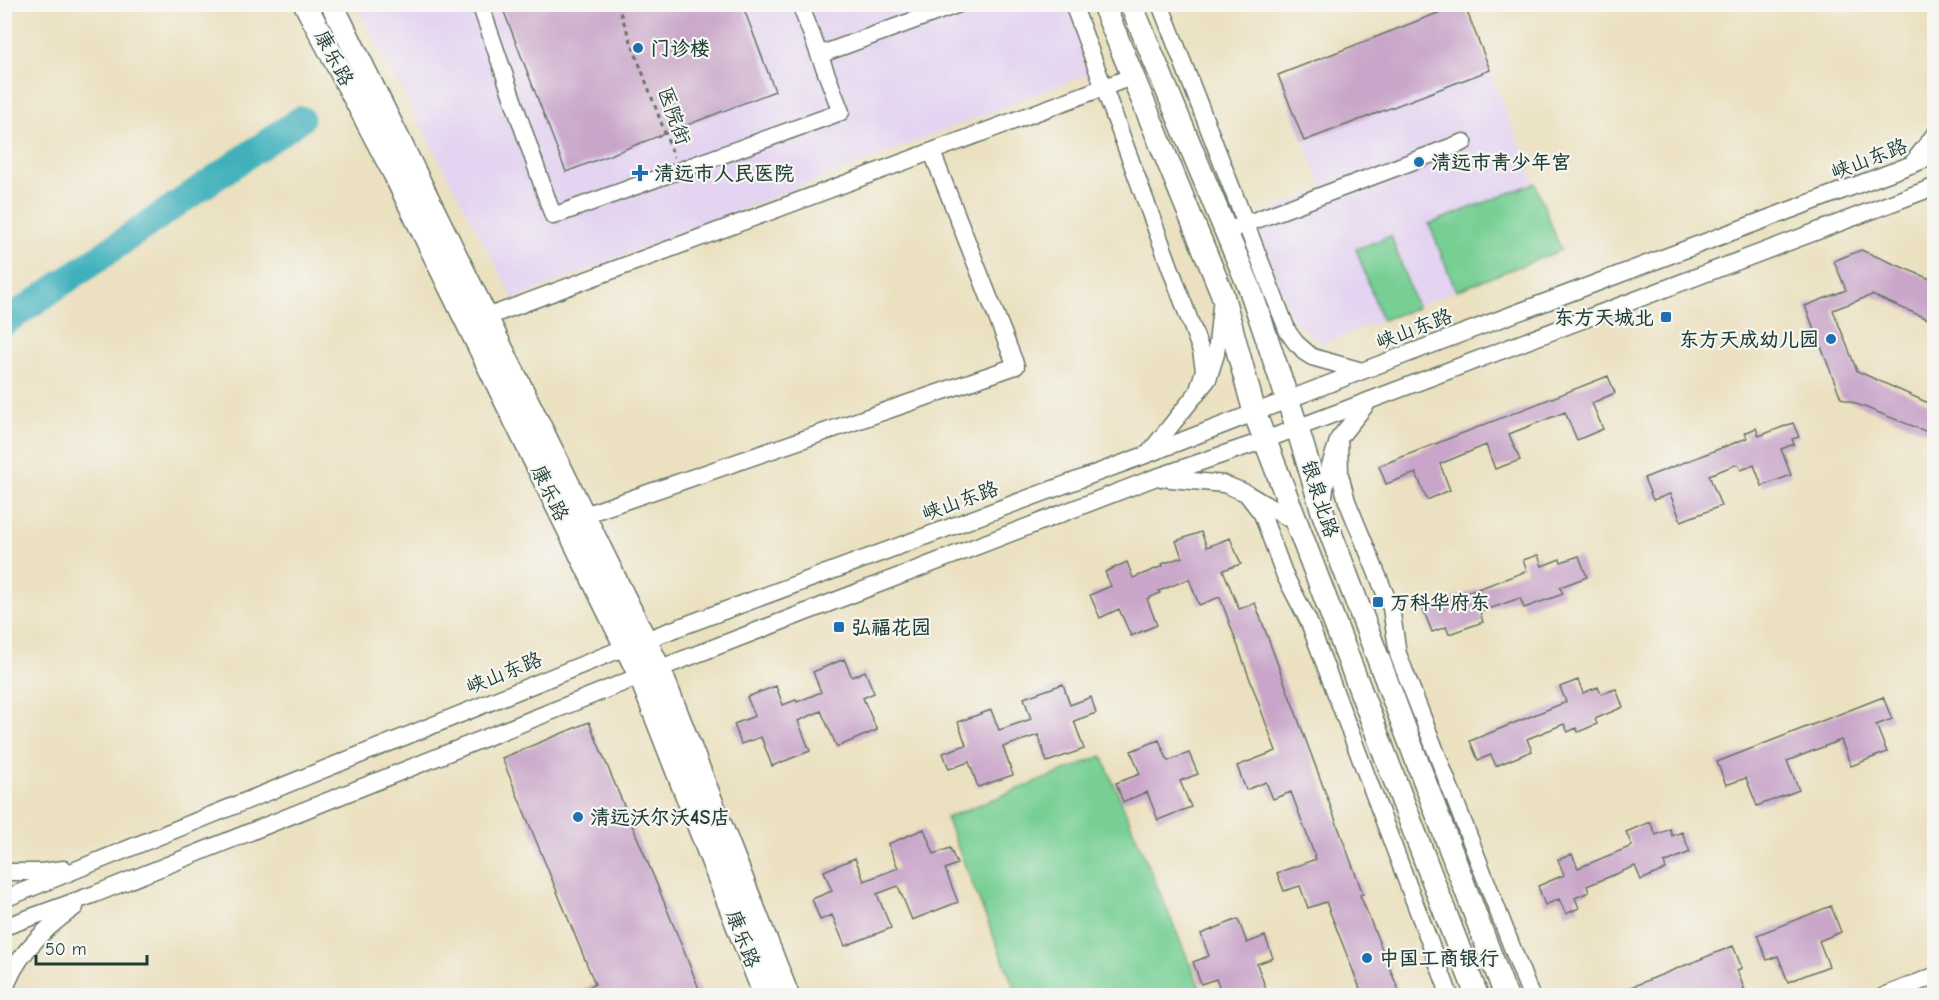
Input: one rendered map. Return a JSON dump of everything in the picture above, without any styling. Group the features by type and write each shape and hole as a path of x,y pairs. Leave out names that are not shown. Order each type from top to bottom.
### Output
{"main road":[{"name":"康乐路","path":"306,4 636,643 788,996"},
{"name":"康乐路","path":"332,4 584,515 636,643"},
{"name":"银泉北路","path":"1103,4 1222,293 1255,414 1477,996"},
{"name":"银泉北路","path":"1131,4 1235,228 1250,289 1297,427 1323,513 1506,996"},
{"name":"康乐路","path":"650,672 765,996"}],"street":[{"path":"480,4 553,216 841,112 800,4"},
{"path":"819,55 959,4"},
{"path":"1073,4 1201,351 1204,370 1197,394"},
{"name":"银泉北路","path":"1160,4 1235,228 1288,332 1296,343 1312,357"},
{"path":"487,317 1134,76"},
{"path":"1911,166 1935,135"},
{"path":"1235,228 1464,142"},
{"path":"584,515 1016,366 932,152"},
{"name":"峡山东路","path":"4,899 636,643 1255,414 1362,371 1935,156"},
{"path":"4,927 95,894 650,672 1154,478 1265,440 1935,187"},
{"path":"1914,196 1935,192"},
{"path":"1250,289 1289,342 1312,357 1362,371"},
{"path":"1148,454 1208,379 1216,354 1222,293"},
{"path":"1323,513 1323,493 1339,438 1369,401"},
{"name":"银泉北路","path":"1339,438 1340,475 1347,501 1391,608 1398,654 1531,996"},
{"path":"1154,478 1224,484 1246,493 1296,523"},
{"path":"1246,493 1262,514 1285,576 1308,620 1450,996"},
{"path":"4,872 41,872 91,865"},
{"path":"4,993 14,969 41,935 95,894"},
{"path":"1884,996 1935,976"}],"path":[{"name":"医院街","path":"617,4 679,170"}],"shaded area":[{"name":"清远市人民医院","path":"356,5 1068,5 1093,72 514,299"},
{"name":"清远市青少年宫","path":"1464,5 1561,250 1321,344 1293,320 1253,217 1323,189 1278,75"}],"green space":[{"path":"1535,183 1561,250 1456,291 1429,224"},
{"path":"1391,236 1417,308 1382,320 1356,249"},
{"path":"1102,756 1203,995 1017,995 946,818"}],"building":[{"name":"门诊楼","path":"501,4 742,4 775,91 566,172"},
{"path":"1464,4 1490,70 1304,141 1278,75"},
{"path":"1861,250 1935,281 1935,322 1872,295 1833,310 1857,371 1935,406 1935,435 1841,398 1805,306 1846,290 1834,261"},
{"path":"1608,376 1615,393 1592,403 1603,429 1577,440 1565,412 1509,434 1520,460 1495,469 1486,445 1440,464 1450,490 1427,500 1416,473 1386,484 1379,466"},
{"path":"1793,423 1799,437 1792,439 1794,444 1781,449 1791,475 1762,486 1754,465 1741,470 1738,464 1709,475 1721,506 1681,521 1670,494 1653,500 1644,478 1747,438 1745,433 1756,428 1759,436"},
{"path":"1201,532 1207,547 1230,538 1241,564 1223,570 1239,609 1255,603 1363,894 1360,895 1401,996 1363,996 1326,902 1308,908 1300,886 1284,891 1277,873 1316,859 1291,792 1273,799 1266,782 1246,790 1237,766 1276,751 1220,597 1199,605 1189,579 1159,591 1160,593 1147,599 1157,625 1131,636 1119,609 1100,618 1090,595 1111,586 1105,572 1127,562 1133,578 1163,566 1162,564 1182,557 1176,541"},
{"path":"1538,555 1542,566 1560,559 1561,562 1579,556 1587,577 1560,587 1563,594 1524,608 1520,598 1480,612 1483,622 1449,634 1446,627 1432,632 1423,609 1527,571 1523,560"},
{"path":"844,659 852,677 865,671 874,693 863,698 877,730 837,747 821,711 798,721 810,751 772,766 761,737 741,744 734,724 755,716 747,697 776,686 783,705 796,700 797,702 821,692 813,672"},
{"path":"1578,680 1583,693 1598,687 1601,694 1616,689 1623,707 1595,719 1597,724 1578,732 1576,728 1568,732 1564,724 1527,739 1532,751 1496,766 1491,755 1478,760 1470,741 1566,702 1560,687"},
{"path":"1063,684 1070,705 1091,697 1096,713 1074,721 1084,749 1047,762 1038,735 1003,747 1013,775 978,787 969,762 949,769 943,753 966,745 958,722 991,710 999,730 1031,719 1024,698"},
{"path":"1883,697 1892,719 1876,725 1887,752 1851,766 1841,740 1787,761 1799,790 1757,806 1746,778 1726,785 1717,762"},
{"path":"589,722 702,996 569,996 595,984 502,758"},
{"path":"1159,740 1168,761 1189,753 1198,774 1180,781 1191,807 1158,820 1147,792 1123,802 1116,783 1140,774 1131,751"},
{"path":"1650,822 1656,835 1670,829 1672,836 1682,832 1690,852 1664,863 1666,869 1641,880 1635,866 1587,886 1589,892 1575,898 1579,908 1566,914 1559,899 1545,905 1538,886 1564,875 1558,860 1572,854 1578,868 1632,846 1626,832"},
{"path":"924,829 934,854 950,848 957,864 945,869 958,902 912,920 898,886 877,894 891,928 845,946 832,915 820,920 812,899 832,891 824,871 855,858 864,881 898,868 888,844"},
{"path":"1831,906 1841,932 1819,941 1829,966 1788,982 1778,956 1767,960 1757,935"},
{"path":"1238,919 1247,943 1265,936 1273,958 1257,964 1266,989 1250,996 1223,996 1216,979 1201,984 1193,962 1209,956 1201,934"},
{"path":"1733,946 1742,968 1737,970 1747,996 1694,996 1692,990 1678,996 1609,996"}],"waterway":[{"path":"4,323 301,119"}],"place":[{"name":"门诊楼","path":"638,48"},
{"name":"清远市青少年宫","path":"1419,162"},
{"name":"清远市人民医院","path":"640,173"},
{"name":"东方天城北","path":"1666,317"},
{"name":"东方天成幼儿园","path":"1831,339"},
{"name":"万科华府东","path":"1378,602"},
{"name":"弘福花园","path":"839,627"},
{"name":"清远沃尔沃4S店","path":"578,817"},
{"name":"中国工商银行","path":"1367,958"}]}
